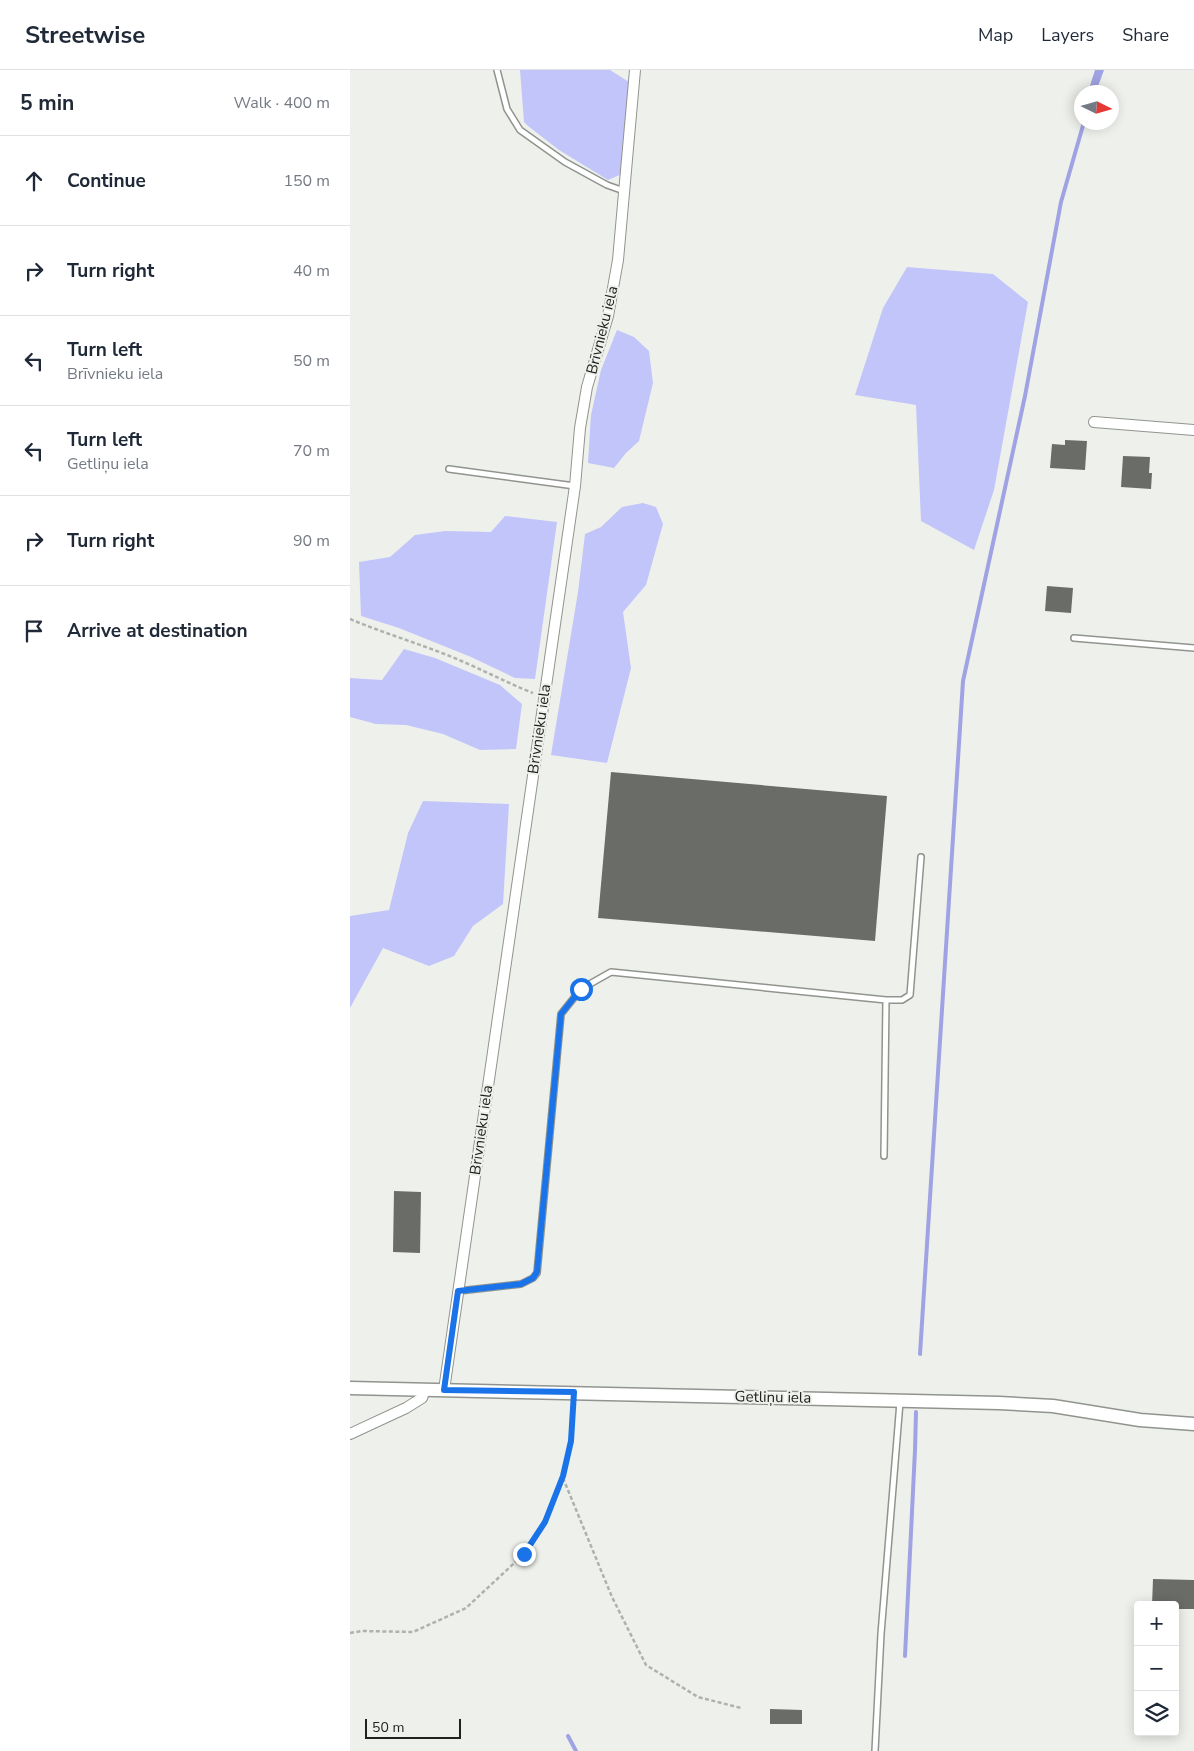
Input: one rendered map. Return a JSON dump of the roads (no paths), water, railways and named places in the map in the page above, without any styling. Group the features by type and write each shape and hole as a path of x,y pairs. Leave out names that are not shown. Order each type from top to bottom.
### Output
{"street":[{"name":"Brīvnieku iela","path":"444,1390 575,486 580,428 587,386 608,316 618,260 635,70"},
{"path":"1094,422 1194,430"},
{"name":"Getliņu iela","path":"350,1388 900,1400 1052,1406 1140,1420 1194,1424"},
{"path":"350,1434 406,1408 422,1398 425,1389"}],"lane":[{"path":"497,70 507,108 520,130 565,162 607,185 625,191"},
{"path":"449,469 575,486"},
{"path":"1074,638 1194,648"},
{"path":"458,1291 521,1284 533,1278 537,1272 561,1014 581,989 611,972 886,1000 902,1000 910,995 921,857"},
{"path":"884,1156 886,1000"},
{"path":"876,1751 881,1634 900,1400"}],"waterway":[{"path":"920,1354 963,681 1025,396 1061,202 1082,130"},
{"path":"905,1656 916,1412"},
{"path":"568,1736 576,1751"}]}
